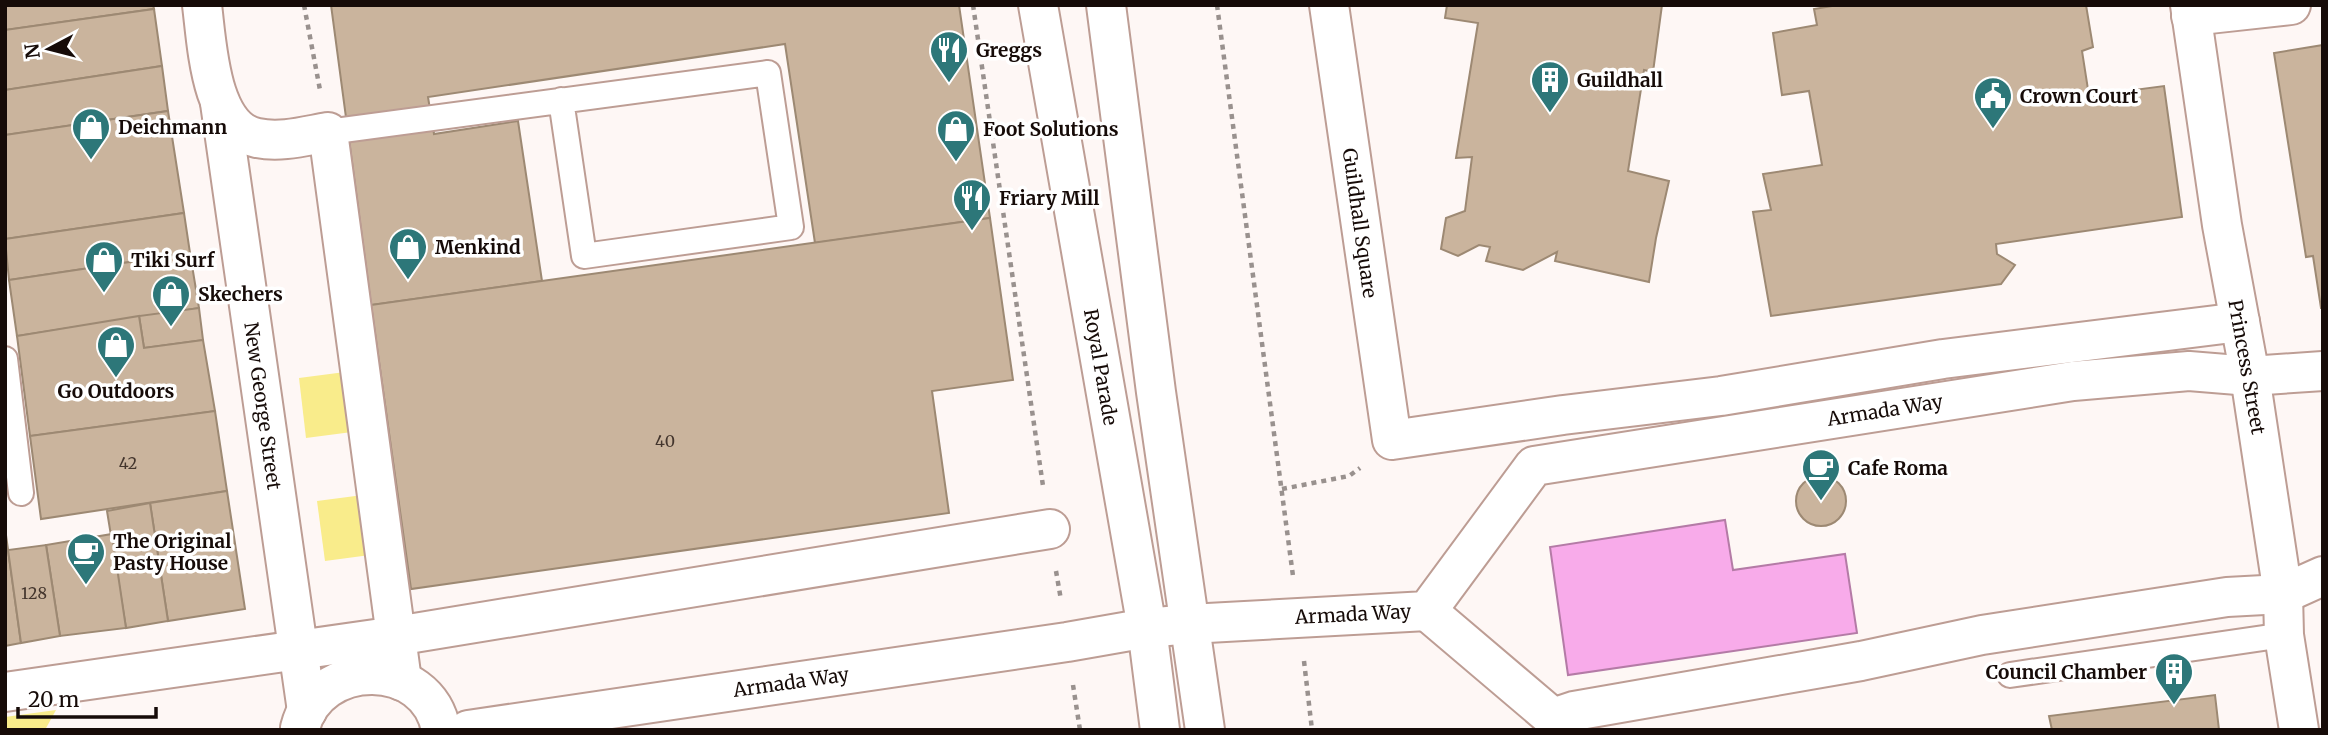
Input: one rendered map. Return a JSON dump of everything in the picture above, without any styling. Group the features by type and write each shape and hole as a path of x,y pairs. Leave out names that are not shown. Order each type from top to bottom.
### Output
{"street":[{"name":"New George Street","path":"202,5 210,66 220,101 299,651 303,720"},
{"name":"Royal Parade","path":"1038,5 1147,628 1160,730"},
{"path":"1106,5 1205,730"},
{"name":"Guildhall Square","path":"1329,5 1392,440"},
{"path":"2191,11 2291,5"},
{"name":"Princess Street","path":"2191,11 2222,225 2250,376 2283,594 2284,635 2299,730"},
{"name":"New George Street","path":"220,101 235,128 256,138 280,140 328,132"},
{"path":"328,132 402,681"},
{"name":"Armada Way","path":"1392,440 1563,415 1721,396 1943,359 2240,322"},
{"name":"Armada Way","path":"468,730 1147,628 1427,611 1534,466 2073,381 2189,371 2250,376 2323,371"},
{"path":"5,692 396,636 1050,529"},
{"path":"1427,611 1553,718 1574,711 1868,660 1982,635 2227,597 2283,594 2323,576"},
{"path":"303,720 316,697 336,682 359,674 385,675 408,684 427,700 440,722 441,730"}],"lane":[{"path":"328,132 561,100 768,73 791,227 584,257 561,100"},
{"path":"5,359 21,493"},
{"path":"2010,675 2284,635"}],"path":[{"path":"304,5 328,132"},
{"path":"973,5 1023,353"},
{"path":"1217,5 1312,730"},
{"path":"1281,489 1349,476 1392,440"}],"shaded area":[{"path":"345,372 352,432 306,438 299,378"},
{"path":"363,495 370,555 325,561 317,501"},
{"path":"1725,520 1733,570 1845,554 1857,633 1568,675 1550,547"},
{"path":"56,710 45,730 5,730 5,717"}],"building":[{"path":"5,5 153,5 154,9 5,30"},
{"path":"331,5 959,5 990,218 815,243 785,44 428,97 434,134 518,121 542,281 371,305"},
{"name":"Guildhall","path":"1447,5 1662,5 1653,72 1644,70 1628,171 1669,181 1649,282 1555,261 1557,252 1523,270 1486,261 1490,247 1479,245 1458,256 1441,249 1446,218 1465,211 1472,157 1456,158 1478,23 1445,18"},
{"name":"Crown Court","path":"1838,5 2086,5 2093,47 2082,51 2089,96 2164,86 2182,217 1996,244 1997,254 2015,265 2001,284 1771,316 1753,212 1771,210 1763,174 1822,165 1809,91 1782,95 1773,33 1817,25 1814,9"},
{"path":"154,9 162,66 5,90 5,30"},
{"path":"2323,45 2321,308 2313,256 2306,257 2274,53"},
{"path":"162,66 168,111 5,135 5,90"},
{"name":"Deichmann","path":"168,111 184,213 5,239 5,135"},
{"path":"184,213 190,253 9,280 5,239"},
{"path":"990,218 1013,380 932,391 949,513 411,589 371,305"},
{"name":"Tiki Surf","path":"190,253 199,308 17,336 9,280"},
{"name":"Skechers","path":"199,308 203,340 144,348 139,316"},
{"name":"Go Outdoors","path":"139,316 144,348 203,340 215,411 30,436 17,336"},
{"path":"215,411 227,491 41,519 30,436"},
{"name":"Cafe Roma","path":"1821,476 1839,483 1846,501 1839,519 1821,526 1803,519 1796,501 1803,483"},
{"path":"227,491 245,609 168,621 150,503"},
{"path":"150,503 168,621 126,628 107,511"},
{"path":"5,528 21,643 5,646"},
{"name":"The Original Pasty House","path":"112,534 126,628 60,636 46,545"},
{"path":"46,545 60,636 21,643 8,550"},
{"name":"Council Chamber","path":"2215,695 2219,730 2052,730 2049,716"}],"place":[{"name":"Greggs","path":"949,84"},
{"name":"Guildhall","path":"1550,114"},
{"name":"Crown Court","path":"1993,130"},
{"name":"Deichmann","path":"91,161"},
{"name":"Foot Solutions","path":"956,163"},
{"name":"Friary Mill","path":"972,232"},
{"name":"Menkind","path":"408,281"},
{"name":"Tiki Surf","path":"104,294"},
{"name":"Skechers","path":"171,328"},
{"name":"Go Outdoors","path":"116,379"},
{"name":"Cafe Roma","path":"1821,502"},
{"name":"The Original Pasty House","path":"86,586"},
{"name":"Council Chamber","path":"2174,706"}]}
